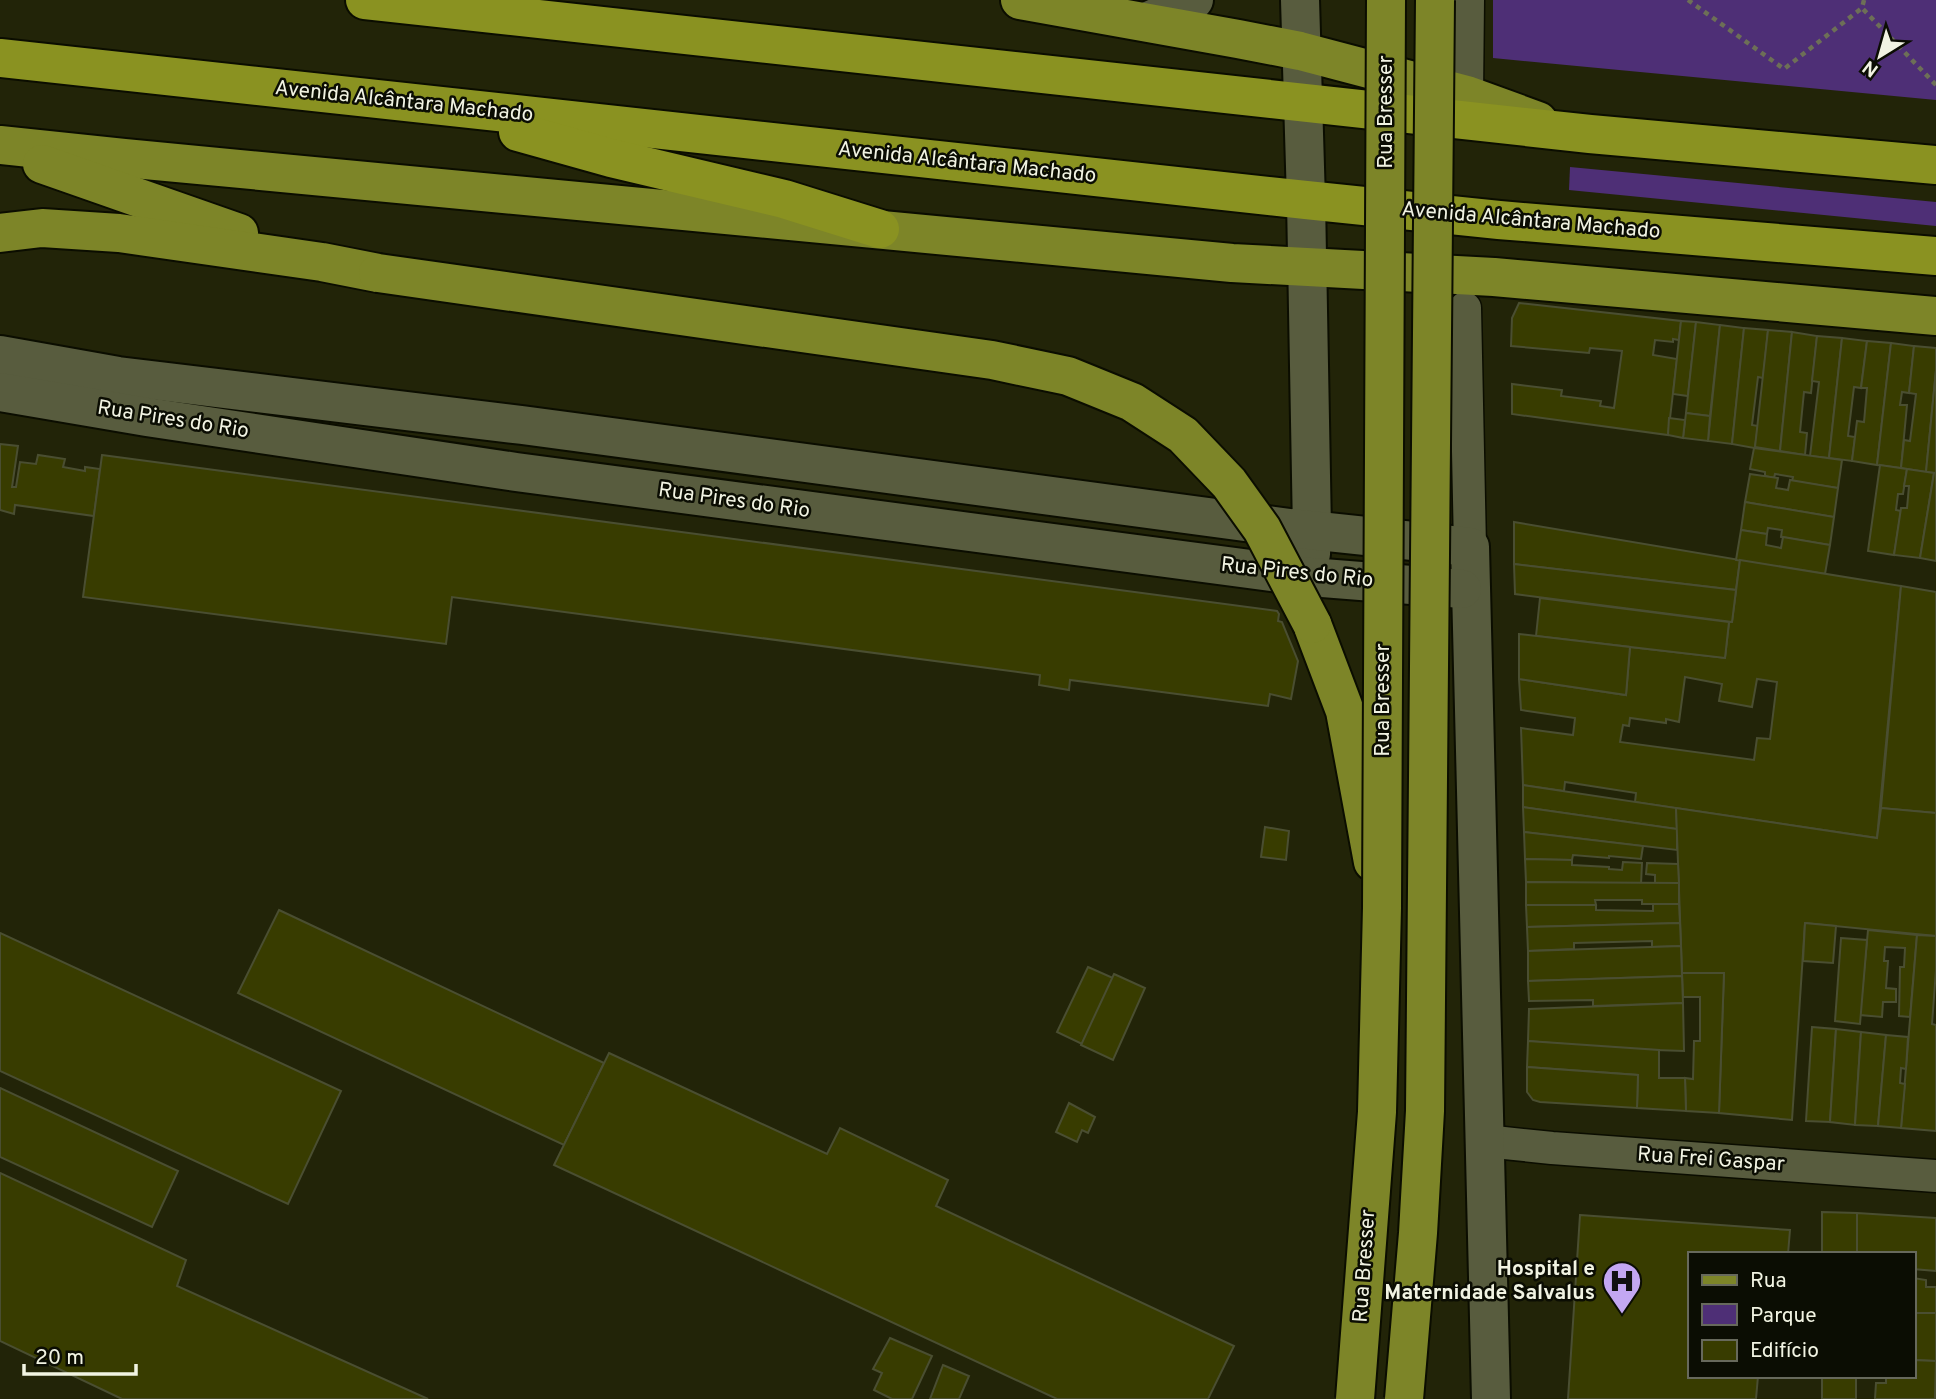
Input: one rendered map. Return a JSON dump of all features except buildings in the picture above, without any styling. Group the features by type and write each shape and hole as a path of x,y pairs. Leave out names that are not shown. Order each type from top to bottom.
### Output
{"highway":[{"path":"365,0 1566,131 1936,165"},
{"name":"Avenida Alcântara Machado","path":"0,58 1499,220 1936,256"},
{"path":"436,105 540,139 784,199 880,229"}],"main road":[{"path":"1020,0 1300,51 1467,95 1566,131"},
{"name":"Rua Bresser","path":"1355,1399 1377,1112 1382,908 1386,0"},
{"path":"1404,1399 1425,1111 1435,0"},
{"path":"0,147 322,262"},
{"path":"0,147 1233,262 1507,278 1936,316"},
{"path":"0,233 42,228 119,233 322,262 378,273 992,360 1068,376 1132,402 1183,435 1229,483 1262,529 1312,624 1345,711 1382,908"}],"street":[{"path":"1146,22 1194,0"},
{"path":"1300,0 1312,531 1310,577"},
{"path":"1467,95 1468,0"},
{"path":"1465,308 1491,1399"},
{"name":"Rua Pires do Rio","path":"0,355 118,376 522,425 1312,531 1470,547"},
{"name":"Rua Pires do Rio","path":"0,392 147,417 516,472 1310,577 1471,590"},
{"path":"516,472 522,425"},
{"path":"747,503 756,457"},
{"path":"1023,540 1027,494"},
{"name":"Rua Frei Gaspar","path":"1486,1141 1552,1149 1936,1176"}],"path":[{"path":"1688,0 1784,69 1862,8 1864,0"},
{"path":"1862,8 1936,85"}],"green space":[{"path":"1493,0 1936,0 1936,100 1493,58"},
{"path":"1570,167 1936,202 1936,226 1569,190"}],"place":[{"name":"Hospital e Maternidade Salvalus","path":"1622,1315"}]}
